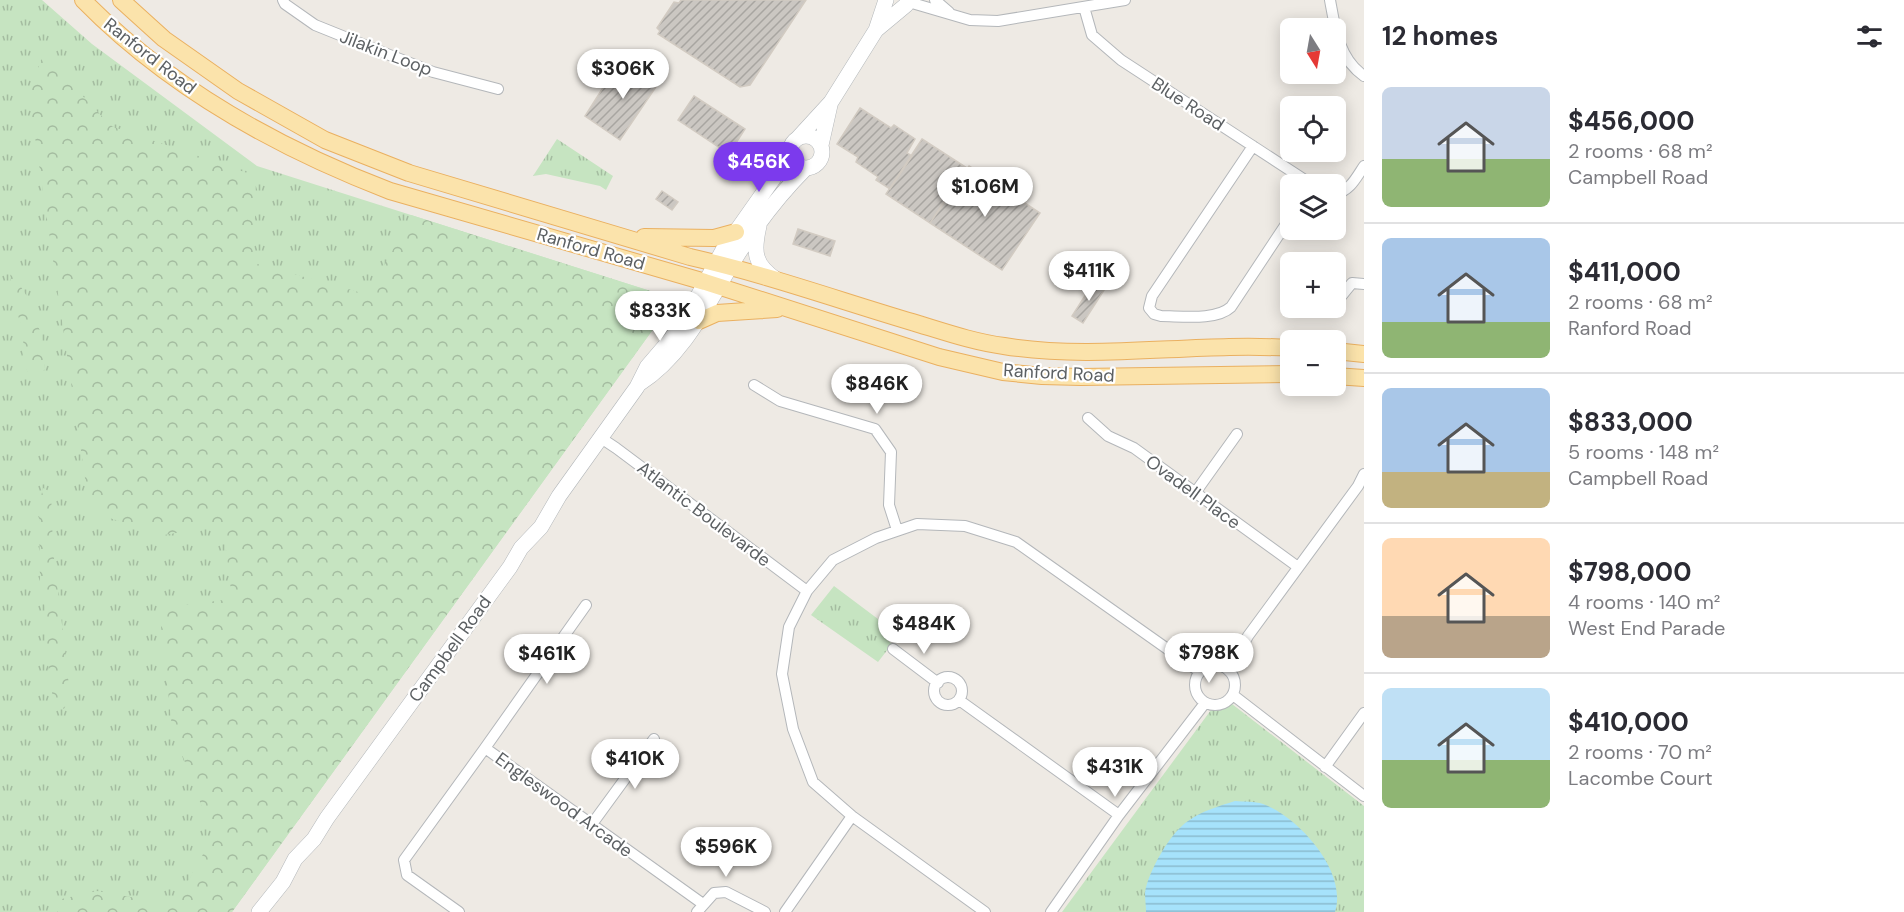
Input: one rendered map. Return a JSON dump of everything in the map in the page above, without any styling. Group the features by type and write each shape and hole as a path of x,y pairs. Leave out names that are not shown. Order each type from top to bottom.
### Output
{"main road":[{"name":"Ranford Road","path":"83,0 110,28 185,85 266,135 350,176 430,203 712,284 939,357 1003,372 1081,377 1280,374"},
{"name":"Ranford Road","path":"121,0 164,39 238,91 325,140 409,173 971,339 1022,349 1078,351 1280,348"},
{"path":"622,236 714,238 736,232"},
{"path":"699,321 717,313 790,309"},
{"path":"1346,352 1364,354"},
{"path":"1346,377 1364,378"}],"street":[{"name":"Jilakin Loop","path":"283,0 285,4 315,25 433,72 498,89"},
{"name":"Campbell Road","path":"259,912 283,882 295,859 314,839 510,567 521,548 542,527 559,496 639,384 647,367 712,284 723,265 736,232 785,162 794,143 831,102 876,30 886,0"},
{"path":"890,0 900,5 911,2 970,20 998,21 1125,0"},
{"path":"935,0 952,15"},
{"path":"1330,0 1337,35 1345,58 1364,76"},
{"name":"Campbell Road","path":"876,30 911,2"},
{"name":"Blue Road","path":"1084,7 1092,35 1098,42 1121,60 1296,174"},
{"name":"Campbell Road","path":"821,146 831,102"},
{"path":"808,136 818,141 823,151 820,161 806,168 795,164 791,159 794,143 808,136"},
{"path":"1253,146 1152,296 1149,308 1154,314 1161,316 1216,315 1225,312 1231,307 1280,233"},
{"path":"1346,190 1352,185 1364,166"},
{"name":"Campbell Road","path":"723,265 771,205 806,168"},
{"path":"760,220 756,245 760,266 783,283"},
{"path":"1346,291 1352,283 1364,284"},
{"name":"Campbell Road","path":"639,384 657,372 699,321 712,284"},
{"path":"754,385 780,401 875,429 891,452 889,505 897,530"},
{"name":"Ovadell Place","path":"1088,418 1108,436 1134,448 1298,567"},
{"path":"1195,493 1237,435"},
{"name":"Atlantic Boulevarde","path":"601,438 807,591"},
{"path":"1229,671 1248,636 1364,474"},
{"path":"985,912 852,816 813,782 793,729 782,674 789,627 807,591 832,560 876,538 917,524 965,526 1016,542 1200,672"},
{"path":"485,748 586,605"},
{"path":"893,649 938,683"},
{"path":"1210,665 1217,665 1229,671 1235,684 1233,695 1220,705 1205,704 1196,695 1194,688 1194,682 1200,672 1210,665"},
{"path":"945,678 959,682 962,691 959,700 951,705 938,700 935,692 938,683 945,678"},
{"path":"1233,695 1364,796"},
{"path":"959,700 1119,815"},
{"path":"1051,912 1119,815 1205,704"},
{"path":"1325,766 1364,713"},
{"path":"592,824 654,739"},
{"name":"Engleswood Arcade","path":"459,912 407,875 404,860 485,748 592,824 700,908"},
{"path":"785,912 852,816"},
{"path":"700,908 714,893 726,892 765,912"}],"green space":[{"path":"0,0 42,0 92,44 257,166 663,295 667,310 232,912 0,912"},
{"path":"43,54 111,126 256,176 254,263 369,295 411,215 663,295 667,310 232,912 57,912 57,900 97,891 175,905 213,836 172,728 159,608 232,599 223,525 164,535 90,512 29,96"},
{"path":"557,139 613,176 606,190 600,186 546,174 533,176"},
{"path":"13,262 41,334 45,369 36,380 28,372 23,361 23,337 10,281"},
{"path":"43,488 51,492 53,550 68,674 69,697 64,709 53,699 45,642 45,607 40,583 39,505"},
{"path":"834,586 878,619 883,636 892,644 878,662 811,615"},
{"path":"1232,704 1364,806 1364,912 1062,912 1211,710"}],"water":[{"path":"1235,801 1263,804 1277,811 1305,833 1327,864 1334,880 1337,896 1335,912 1146,912 1145,893 1150,875 1174,834 1199,814"}],"building":[{"path":"681,0 806,0 750,85 740,87 658,34 660,31 657,28 674,2 679,3"},
{"path":"646,63 664,75 620,140 585,116 606,83 603,81 613,66 621,72 618,77 624,81 630,74 636,78"},
{"path":"694,96 745,129 729,154 678,120"},
{"path":"860,108 891,128 894,125 915,139 907,153 912,156 890,189 876,180 878,177 856,162 858,157 837,144"},
{"path":"922,139 967,168 930,223 886,194"},
{"path":"969,166 1040,213 1002,270 930,223"},
{"path":"662,191 678,202 672,210 656,199"},
{"path":"798,229 835,241 830,256 793,244"},
{"path":"1095,280 1106,287 1083,323 1072,316"}]}
